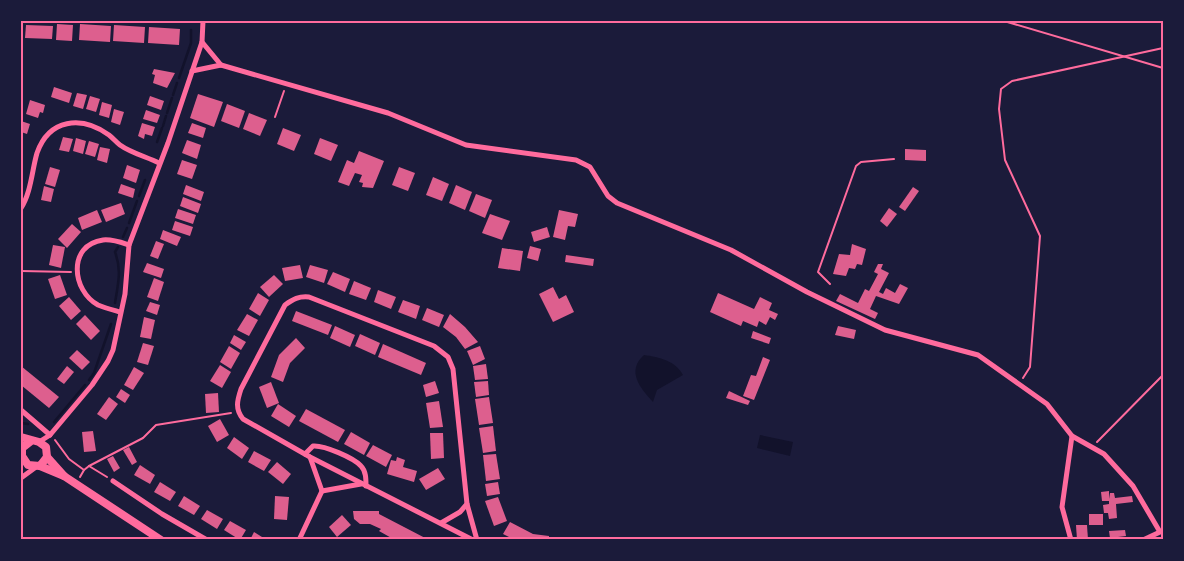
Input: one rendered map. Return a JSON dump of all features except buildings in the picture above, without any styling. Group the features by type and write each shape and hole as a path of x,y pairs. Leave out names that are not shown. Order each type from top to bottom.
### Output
{"main road":[{"path":"21,437 46,447 48,457 64,476 161,540"},
{"path":"35,441 22,448 22,463 64,476"},
{"path":"38,467 48,457"}],"street":[{"path":"35,441 50,435 92,385 108,361 125,294 129,244 159,162 168,143 202,42 203,21"},
{"path":"202,42 220,65"},
{"path":"192,71 220,65 388,113 466,145 576,160 590,167 608,196 617,203 731,250 807,292 885,330 978,355 1047,404 1072,436 1104,454 1133,486 1160,532 1143,540"},
{"path":"21,208 42,142 56,127 66,122 83,122 96,127 121,146 159,162"},
{"path":"120,312 99,305 91,300 82,291 76,272 78,260 83,252 96,242 112,240 129,244"},
{"path":"309,297 434,346 448,357 453,369 467,504 475,540 308,456 248,423 237,412 237,401 241,389 285,305 296,298 309,297"},
{"path":"21,410 50,435"},
{"path":"46,447 50,440 50,435"},
{"path":"1071,540 1062,507 1072,436"},
{"path":"299,540 322,491 308,456 313,446 323,445 361,466 366,474 364,485"},
{"path":"21,478 38,467"},
{"path":"113,481 162,514 207,540"},
{"path":"322,491 364,485"},
{"path":"441,524 460,512 467,504"}],"path":[{"path":"1004,21 1163,68"},
{"path":"1019,384 1030,367 1040,236 1005,160 999,109 1001,89 1012,81 1163,48"},
{"path":"275,117 287,85"},
{"path":"830,284 818,272 856,166 861,162 894,159"},
{"path":"21,271 76,272"},
{"path":"1092,447 1163,375"},
{"path":"75,484 89,466 143,438 156,426 237,412"},
{"path":"50,435 69,459 84,470"},
{"path":"89,466 113,481"}],"shaded area":[{"path":"644,355 672,363 683,375 657,390 653,402 637,379 636,367"},
{"path":"760,435 793,442 790,456 757,448"}],"waterway":[{"path":"179,78 191,43 191,30"},
{"path":"173,95 177,83"},
{"path":"167,113 172,98"},
{"path":"163,126 166,116"},
{"path":"157,142 162,128"},
{"path":"139,196 145,180"},
{"path":"129,223 137,201"},
{"path":"123,237 127,228"},
{"path":"115,303 119,271 115,252 118,247"},
{"path":"89,380 94,373 111,324"},
{"path":"54,422 85,385"},
{"path":"21,423 28,424"}]}
